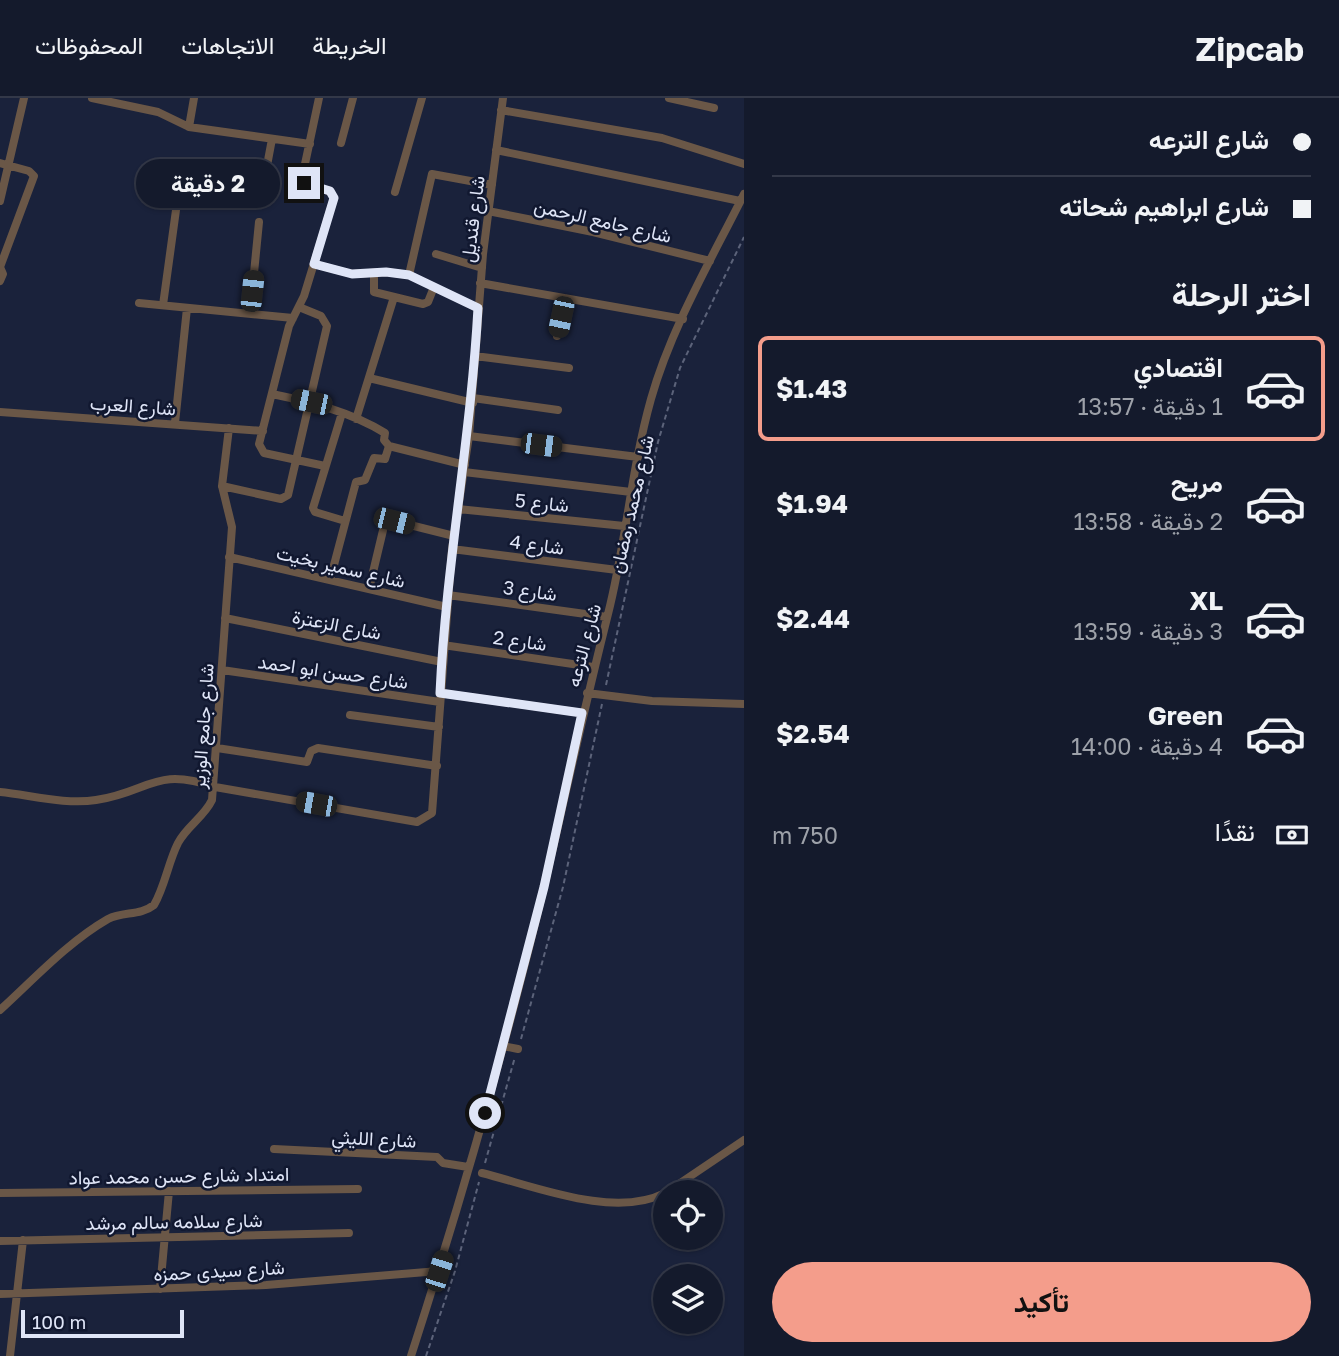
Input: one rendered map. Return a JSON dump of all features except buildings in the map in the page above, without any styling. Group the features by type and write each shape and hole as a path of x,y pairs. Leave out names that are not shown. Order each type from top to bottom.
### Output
{"street":[{"path":"0,201 24,98"},
{"path":"92,98 158,112 189,127 310,144"},
{"path":"136,108 139,98"},
{"path":"189,127 194,98"},
{"path":"319,98 302,178 308,186 330,191 334,198 314,264 293,318 259,444 261,451 325,466"},
{"path":"341,143 353,98"},
{"path":"395,192 422,98"},
{"name":"شارع قنديل","path":"215,787 416,822 426,819 435,804 443,645 452,549 469,436 480,283 503,98"},
{"path":"669,98 714,108"},
{"path":"501,110 662,138 744,164"},
{"path":"266,171 272,139"},
{"path":"496,150 742,198"},
{"path":"0,163 29,170 34,176 0,267 3,274 0,281"},
{"path":"409,275 432,174 492,185"},
{"name":"شارع الترعه","path":"411,1356 459,1208 544,887 582,713 607,617 652,397 683,319 742,198"},
{"path":"163,305 176,210"},
{"name":"شارع جامع الرحمن","path":"488,211 593,232 710,261"},
{"path":"250,314 259,222"},
{"path":"436,254 482,268"},
{"path":"314,264 352,274 409,275 478,308"},
{"path":"374,273 374,292 394,297 427,303 434,287"},
{"path":"480,283 683,319"},
{"path":"356,419 394,297"},
{"path":"557,336 564,298"},
{"path":"139,303 293,318"},
{"path":"222,486 281,499 288,495 327,326 321,316 299,307"},
{"path":"175,423 187,308"},
{"path":"475,356 569,368"},
{"path":"369,378 473,400 558,410"},
{"path":"272,394 311,402 342,413 384,433 384,440 389,446 465,469 631,492"},
{"name":"شارع العرب","path":"0,412 263,431"},
{"path":"342,413 313,511 345,520"},
{"name":"شارع جامع الوزير","path":"0,1010 78,940 109,919 140,912 154,905 178,844 191,823 208,808 215,787 232,515 222,486 229,428"},
{"path":"469,436 638,457"},
{"path":"330,580 357,481 365,480 374,458 385,458 389,446"},
{"name":"شارع 5","path":"457,509 624,526"},
{"path":"369,589 384,522 394,521 454,536"},
{"name":"شارع 4","path":"452,549 617,570"},
{"name":"شارع سمير بخيت","path":"229,557 447,607"},
{"name":"شارع 3","path":"448,595 607,617"},
{"name":"شارع الزعترة","path":"225,618 442,662"},
{"name":"شارع 2","path":"443,645 593,667"},
{"name":"شارع حسن ابو احمد","path":"222,670 582,713"},
{"path":"587,693 652,701 744,704"},
{"path":"350,715 439,727"},
{"path":"217,748 307,762 311,751 318,748 436,766"},
{"path":"0,792 94,801 145,783 177,778 215,787"},
{"path":"503,1046 518,1049"},
{"path":"684,1180 744,1140"},
{"name":"شارع الليثي","path":"274,1149 437,1157 443,1163 468,1167"},
{"path":"482,1173 602,1203 634,1203 653,1196"},
{"name":"امتداد شارع حسن محمد عواد","path":"0,1193 358,1189"},
{"path":"160,1289 169,1191"},
{"name":"شارع سلامه سالم مرشد","path":"0,1241 349,1233"},
{"path":"10,1356 23,1240"},
{"name":"شارع سيدى حمزه","path":"0,1294 266,1285 439,1271"}],"path":[{"name":"شارع محمد رمضان","path":"426,1356 455,1271 563,887 652,469 677,380 744,237"}],"route":[{"path":"304,183 330,191 334,198 314,264 352,274 386,272 409,275 478,308 473,403 452,549 440,693 582,713 544,887 485,1113"}]}
